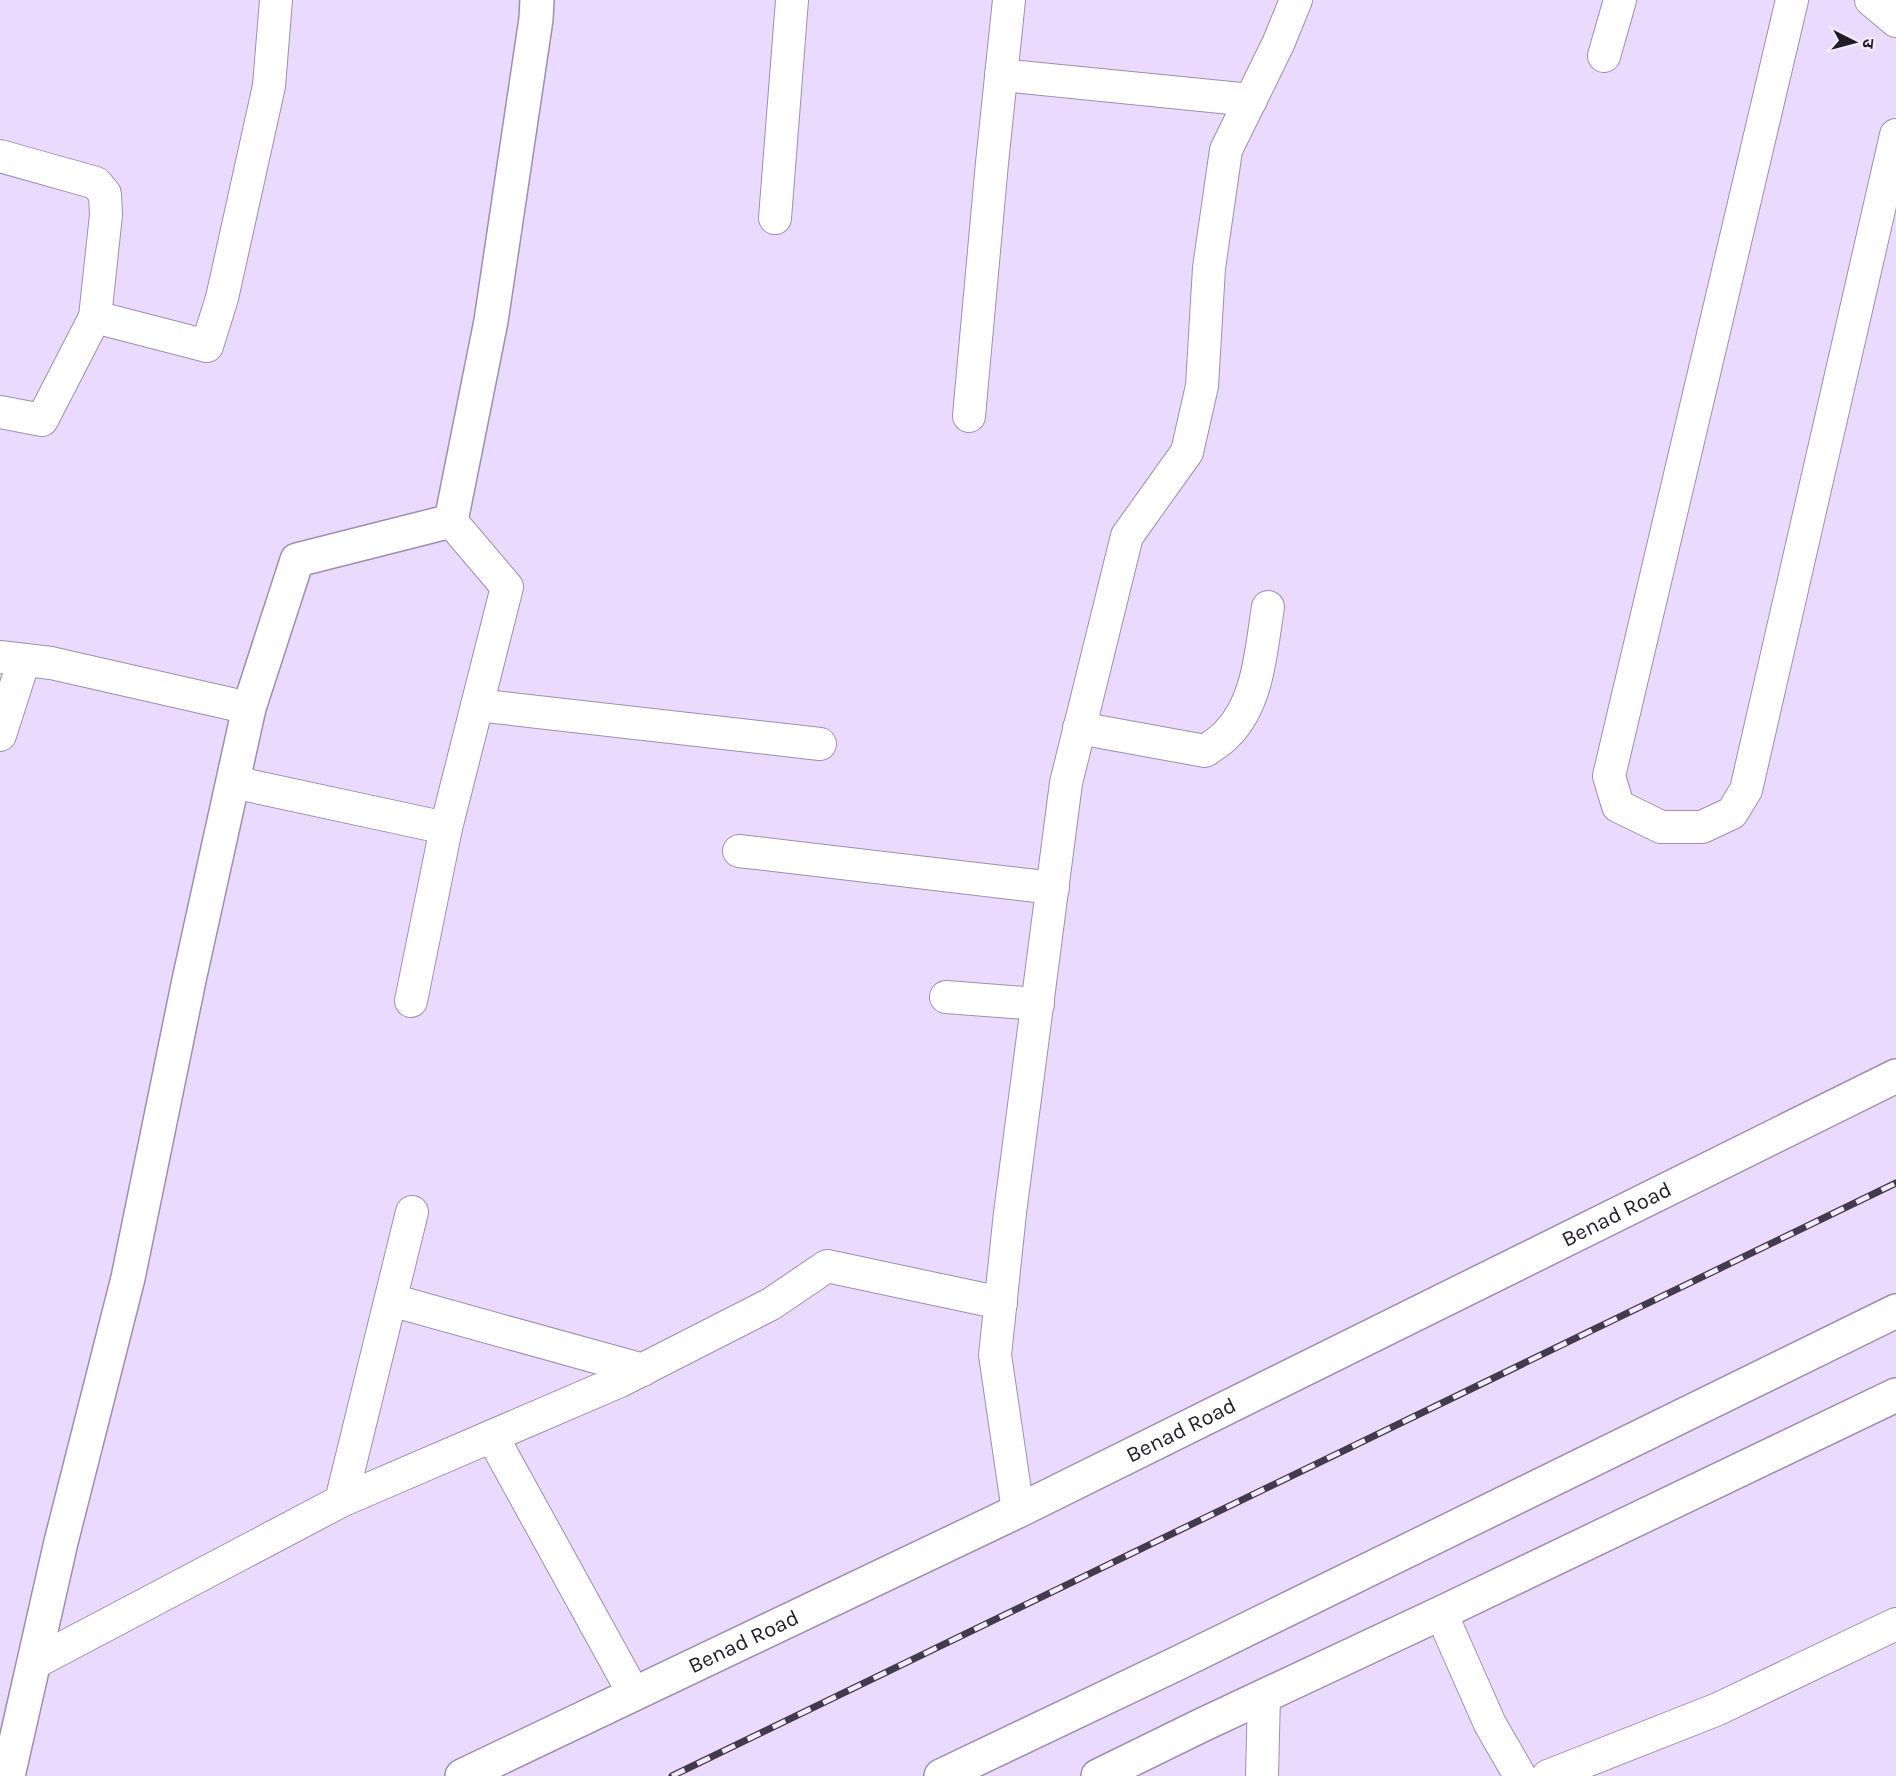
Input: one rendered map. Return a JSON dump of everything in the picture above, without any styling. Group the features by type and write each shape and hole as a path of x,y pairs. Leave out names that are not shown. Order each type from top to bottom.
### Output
{"street":[{"path":"95,317 207,346 222,298 269,86 276,0"},
{"path":"451,521 491,321 537,0"},
{"path":"775,218 792,0"},
{"path":"969,416 1009,0"},
{"path":"1018,1511 995,1355 1010,1214 1066,783 1127,536 1187,452 1203,386 1209,268 1226,150 1278,44 1296,0"},
{"path":"1604,56 1620,0"},
{"path":"1792,0 1609,776 1618,806 1661,827 1702,827 1732,813 1746,790 1896,135"},
{"path":"1870,0 1896,21"},
{"path":"1001,75 1251,100"},
{"path":"0,156 96,183 105,194 106,215 95,317 42,420 0,412"},
{"path":"411,1001 446,828 507,587 451,521"},
{"path":"6,1768 34,1663 61,1542 128,1278 189,980 249,708 297,560 451,521"},
{"path":"1079,728 1205,751 1227,735 1240,718 1254,687 1268,607"},
{"path":"0,735 12,659 51,663 249,708"},
{"path":"477,705 820,744"},
{"path":"233,782 446,828"},
{"path":"739,851 1053,888"},
{"path":"945,997 1038,1004"},
{"name":"Benad Road","path":"462,1776 1018,1511 1896,1076"},
{"path":"341,1501 412,1212"},
{"path":"34,1663 341,1501 643,1370 771,1304 827,1266 1001,1303"},
{"path":"391,1300 643,1370"},
{"path":"940,1776 1187,1659 1896,1311"},
{"path":"1098,1776 1896,1395"},
{"path":"492,1436 634,1694"},
{"path":"1441,1613 1490,1724 1520,1776"},
{"path":"1548,1776 1718,1709 1896,1624"},
{"path":"1262,1776 1264,1696"}],"railway":[{"path":"672,1776 1896,1183"}]}
